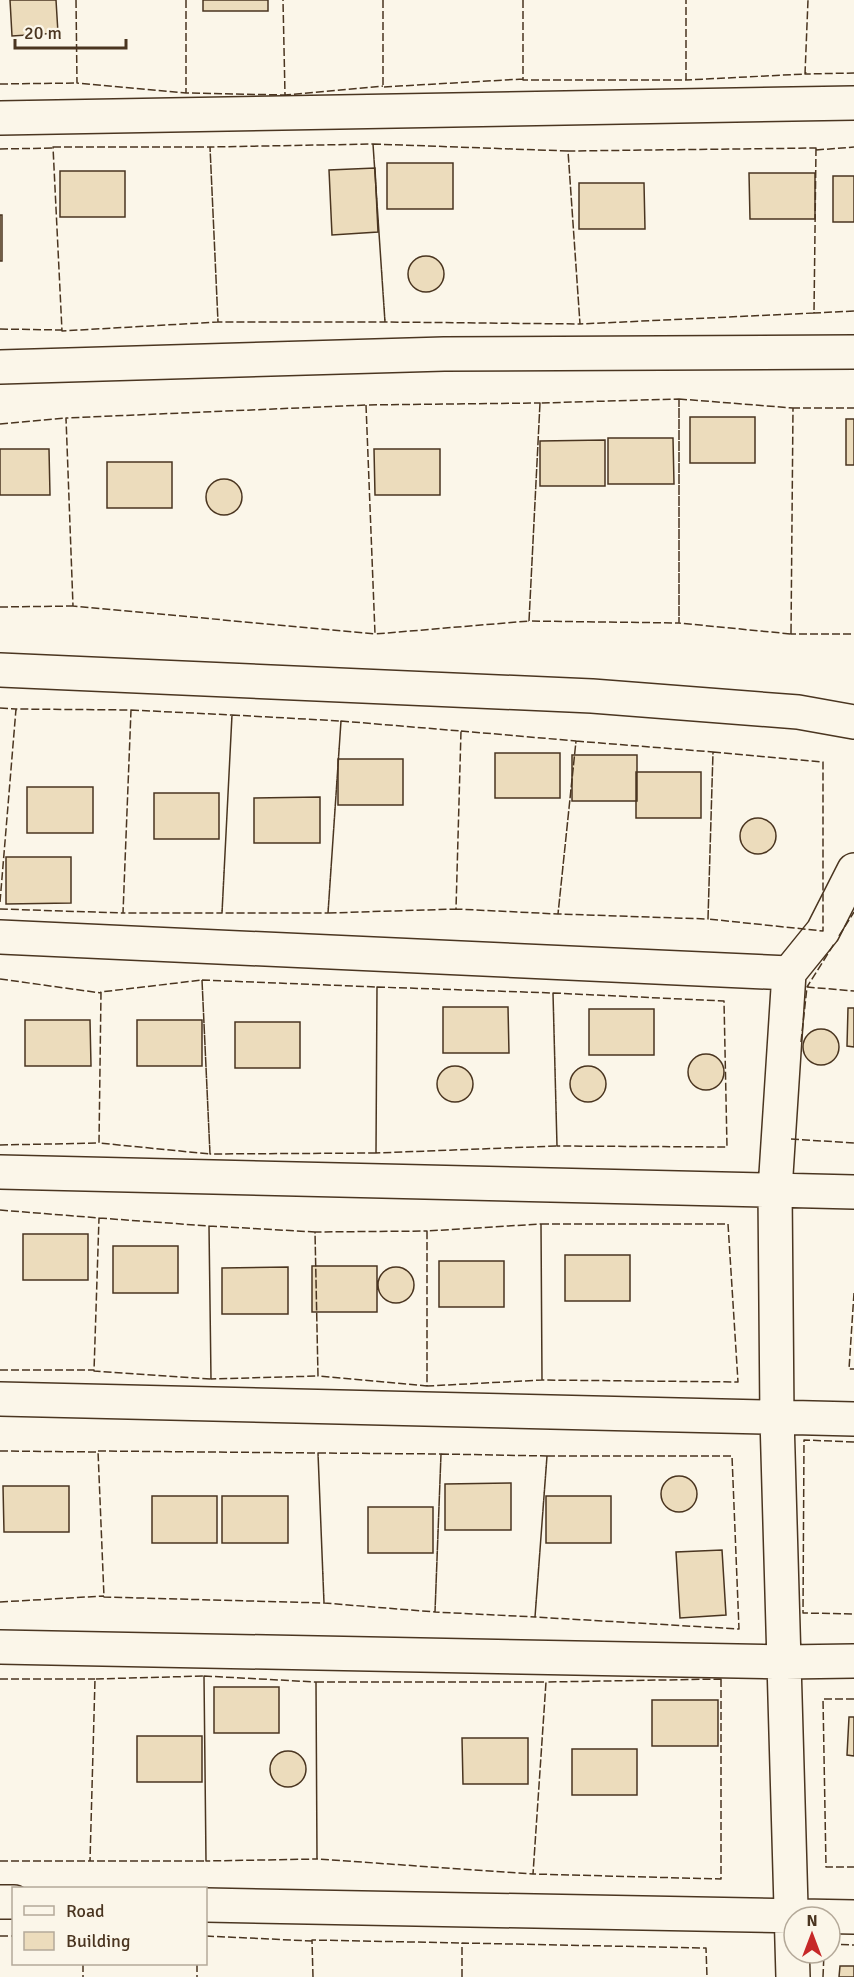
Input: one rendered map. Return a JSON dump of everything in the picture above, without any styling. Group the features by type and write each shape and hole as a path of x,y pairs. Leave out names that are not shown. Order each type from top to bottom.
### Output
{"street":[{"path":"0,118 854,103"},
{"path":"0,367 444,354 854,352"},
{"path":"0,670 592,696 798,712 854,722"},
{"path":"791,1905 786,1662 777,1418 775,1190 789,973 824,931 854,870"},
{"path":"0,937 789,973"},
{"path":"0,1172 854,1192"},
{"path":"0,1399 854,1419"},
{"path":"0,1647 786,1662 854,1661"},
{"path":"207,1905 782,1917"}],"building":[{"path":"10,0 56,0 58,33 12,36"},
{"path":"203,0 268,0 268,11 203,11"},
{"path":"387,163 453,163 453,209 387,209"},
{"path":"375,168 378,232 332,235 329,170"},
{"path":"60,171 125,171 125,217 60,217"},
{"path":"749,173 815,173 815,219 750,219"},
{"path":"833,176 854,176 854,222 833,222"},
{"path":"579,183 644,183 645,229 579,229"},
{"path":"0,215 2,215 2,261 0,261"},
{"path":"426,256 439,261 444,274 439,287 426,292 413,287 408,274 413,261"},
{"path":"690,417 755,417 755,463 690,463"},
{"path":"846,419 854,419 854,465 846,465"},
{"path":"608,438 673,438 674,484 608,484"},
{"path":"605,440 605,486 540,486 540,441"},
{"path":"0,449 49,449 50,495 0,495"},
{"path":"374,449 440,449 440,495 375,495"},
{"path":"107,462 172,462 172,508 107,508"},
{"path":"224,479 237,484 242,497 237,510 224,515 211,510 206,497 211,484"},
{"path":"495,753 560,753 560,798 495,798"},
{"path":"572,755 637,755 637,801 572,801"},
{"path":"338,759 403,759 403,805 338,805"},
{"path":"636,772 701,772 701,818 636,818"},
{"path":"27,787 93,787 93,833 27,833"},
{"path":"154,793 219,793 219,839 154,839"},
{"path":"320,797 320,843 254,843 254,798"},
{"path":"758,818 771,823 776,836 771,849 758,854 745,849 740,836 745,823"},
{"path":"6,857 71,857 71,903 6,904"},
{"path":"443,1007 508,1007 509,1053 443,1053"},
{"path":"848,1008 854,1008 854,1047 847,1046"},
{"path":"589,1009 654,1009 654,1055 589,1055"},
{"path":"25,1020 90,1020 91,1066 25,1066"},
{"path":"137,1020 202,1020 202,1066 137,1066"},
{"path":"235,1022 300,1022 300,1068 235,1068"},
{"path":"821,1029 834,1034 839,1047 834,1060 821,1065 808,1060 803,1047 808,1034"},
{"path":"706,1054 719,1059 724,1072 719,1085 706,1090 693,1085 688,1072 693,1059"},
{"path":"455,1066 468,1071 473,1084 468,1097 455,1102 442,1097 437,1084 442,1071"},
{"path":"588,1066 601,1071 606,1084 601,1097 588,1102 575,1097 570,1084 575,1071"},
{"path":"23,1234 88,1234 88,1280 23,1280"},
{"path":"113,1246 178,1246 178,1293 113,1293"},
{"path":"565,1255 630,1255 630,1301 565,1301"},
{"path":"439,1261 504,1261 504,1307 439,1307"},
{"path":"312,1266 377,1266 377,1312 312,1312"},
{"path":"288,1267 288,1314 222,1314 222,1268"},
{"path":"396,1267 409,1272 414,1285 409,1298 396,1303 383,1298 378,1285 383,1272"},
{"path":"679,1476 692,1481 697,1494 692,1507 679,1512 666,1507 661,1494 666,1481"},
{"path":"511,1483 511,1530 445,1530 445,1484"},
{"path":"3,1486 69,1486 69,1532 4,1532"},
{"path":"152,1496 217,1496 217,1543 152,1543"},
{"path":"222,1496 288,1496 288,1543 222,1543"},
{"path":"546,1496 611,1496 611,1543 546,1543"},
{"path":"368,1507 433,1507 433,1553 368,1553"},
{"path":"722,1550 726,1615 680,1618 676,1552"},
{"path":"214,1687 279,1687 279,1733 214,1733"},
{"path":"652,1700 718,1700 718,1746 652,1746"},
{"path":"849,1717 854,1717 854,1756 847,1755"},
{"path":"137,1736 202,1736 202,1782 137,1782"},
{"path":"462,1738 528,1738 528,1784 463,1784"},
{"path":"572,1749 637,1749 637,1795 572,1795"},
{"path":"288,1751 301,1756 306,1769 301,1782 288,1787 275,1782 270,1769 275,1756"},
{"path":"840,1966 854,1966 854,1977 839,1977"}],"fence":[{"path":"76,0 77,83 186,93 186,91"},
{"path":"186,0 186,93 285,95 283,0"},
{"path":"383,0 383,87 523,79"},
{"path":"523,0 523,80 686,80 686,0"},
{"path":"686,78 686,80 805,74 808,0"},
{"path":"806,72 805,74 854,73"},
{"path":"0,84 77,83 77,81"},
{"path":"285,93 285,95 383,86"},
{"path":"373,144 568,151 580,324 385,322 373,144"},
{"path":"373,144 385,322 218,322 210,147 373,144"},
{"path":"53,147 210,147 218,322 62,331 53,147"},
{"path":"816,150 854,147"},
{"path":"0,149 53,148"},
{"path":"816,148 814,313 580,324 568,151 816,148"},
{"path":"814,312 854,311"},
{"path":"0,329 62,330"},
{"path":"679,399 679,623 529,621 540,403 679,399"},
{"path":"679,399 793,408 791,634 679,623 679,399"},
{"path":"540,403 529,621 375,634 366,405 540,403"},
{"path":"366,405 375,634 73,606 66,418 366,405"},
{"path":"793,409 854,408"},
{"path":"0,424 66,418 66,421"},
{"path":"0,607 73,606 72,604"},
{"path":"791,631 791,634 854,634"},
{"path":"0,708 16,709 16,711"},
{"path":"0,902 16,709 131,710 123,913 0,909"},
{"path":"131,710 232,715 222,913 123,913 131,710"},
{"path":"232,715 341,721 328,913 222,913 232,715"},
{"path":"341,721 461,731 456,909 328,913 341,721"},
{"path":"461,731 576,741 558,914 456,909 461,731"},
{"path":"576,741 713,752 708,919 558,914 576,741"},
{"path":"713,752 823,762 823,931 708,919 713,752"},
{"path":"839,936 854,912"},
{"path":"809,987 807,987 834,944"},
{"path":"0,979 101,993"},
{"path":"202,980 377,987 376,1153 210,1154 202,980"},
{"path":"202,980 210,1154 99,1143 101,992 202,980"},
{"path":"377,987 553,993 557,1146 376,1153 377,987"},
{"path":"801,1042 807,987 854,991"},
{"path":"553,993 724,1001 727,1147 557,1146 553,993"},
{"path":"791,1139 854,1143"},
{"path":"0,1145 99,1143"},
{"path":"0,1210 99,1218 99,1220"},
{"path":"99,1218 209,1226 211,1379 94,1371 99,1218"},
{"path":"541,1224 728,1224 738,1382 542,1380 541,1224"},
{"path":"541,1224 542,1380 427,1386 427,1231 541,1224"},
{"path":"209,1226 315,1232 318,1376 211,1379 209,1226"},
{"path":"427,1231 427,1386 318,1376 315,1232 427,1231"},
{"path":"854,1293 849,1369 854,1369"},
{"path":"0,1370 94,1370"},
{"path":"854,1442 804,1440 803,1613 854,1614"},
{"path":"0,1451 98,1452"},
{"path":"98,1451 318,1453 324,1603 104,1597 98,1451"},
{"path":"318,1453 441,1454 435,1612 324,1603 318,1453"},
{"path":"441,1454 547,1456 535,1617 435,1612 441,1454"},
{"path":"547,1456 732,1456 739,1629 535,1617 547,1456"},
{"path":"0,1602 104,1596"},
{"path":"204,1676 206,1861 90,1861 95,1679 204,1676"},
{"path":"204,1676 316,1682 317,1859 206,1861 204,1676"},
{"path":"0,1679 95,1679"},
{"path":"721,1679 721,1879 533,1874 546,1682 721,1679"},
{"path":"316,1682 546,1682 533,1874 317,1859 316,1682"},
{"path":"854,1699 823,1699 826,1867 854,1867"},
{"path":"0,1861 90,1861 90,1859"},
{"path":"0,1936 12,1936"},
{"path":"207,1936 312,1941"},
{"path":"313,1977 312,1940 462,1944"},
{"path":"462,1977 462,1943 706,1948 707,1977"},
{"path":"842,1944 854,1945"},
{"path":"83,1965 83,1977"},
{"path":"197,1965 197,1977"},
{"path":"823,1977 824,1965"}]}
